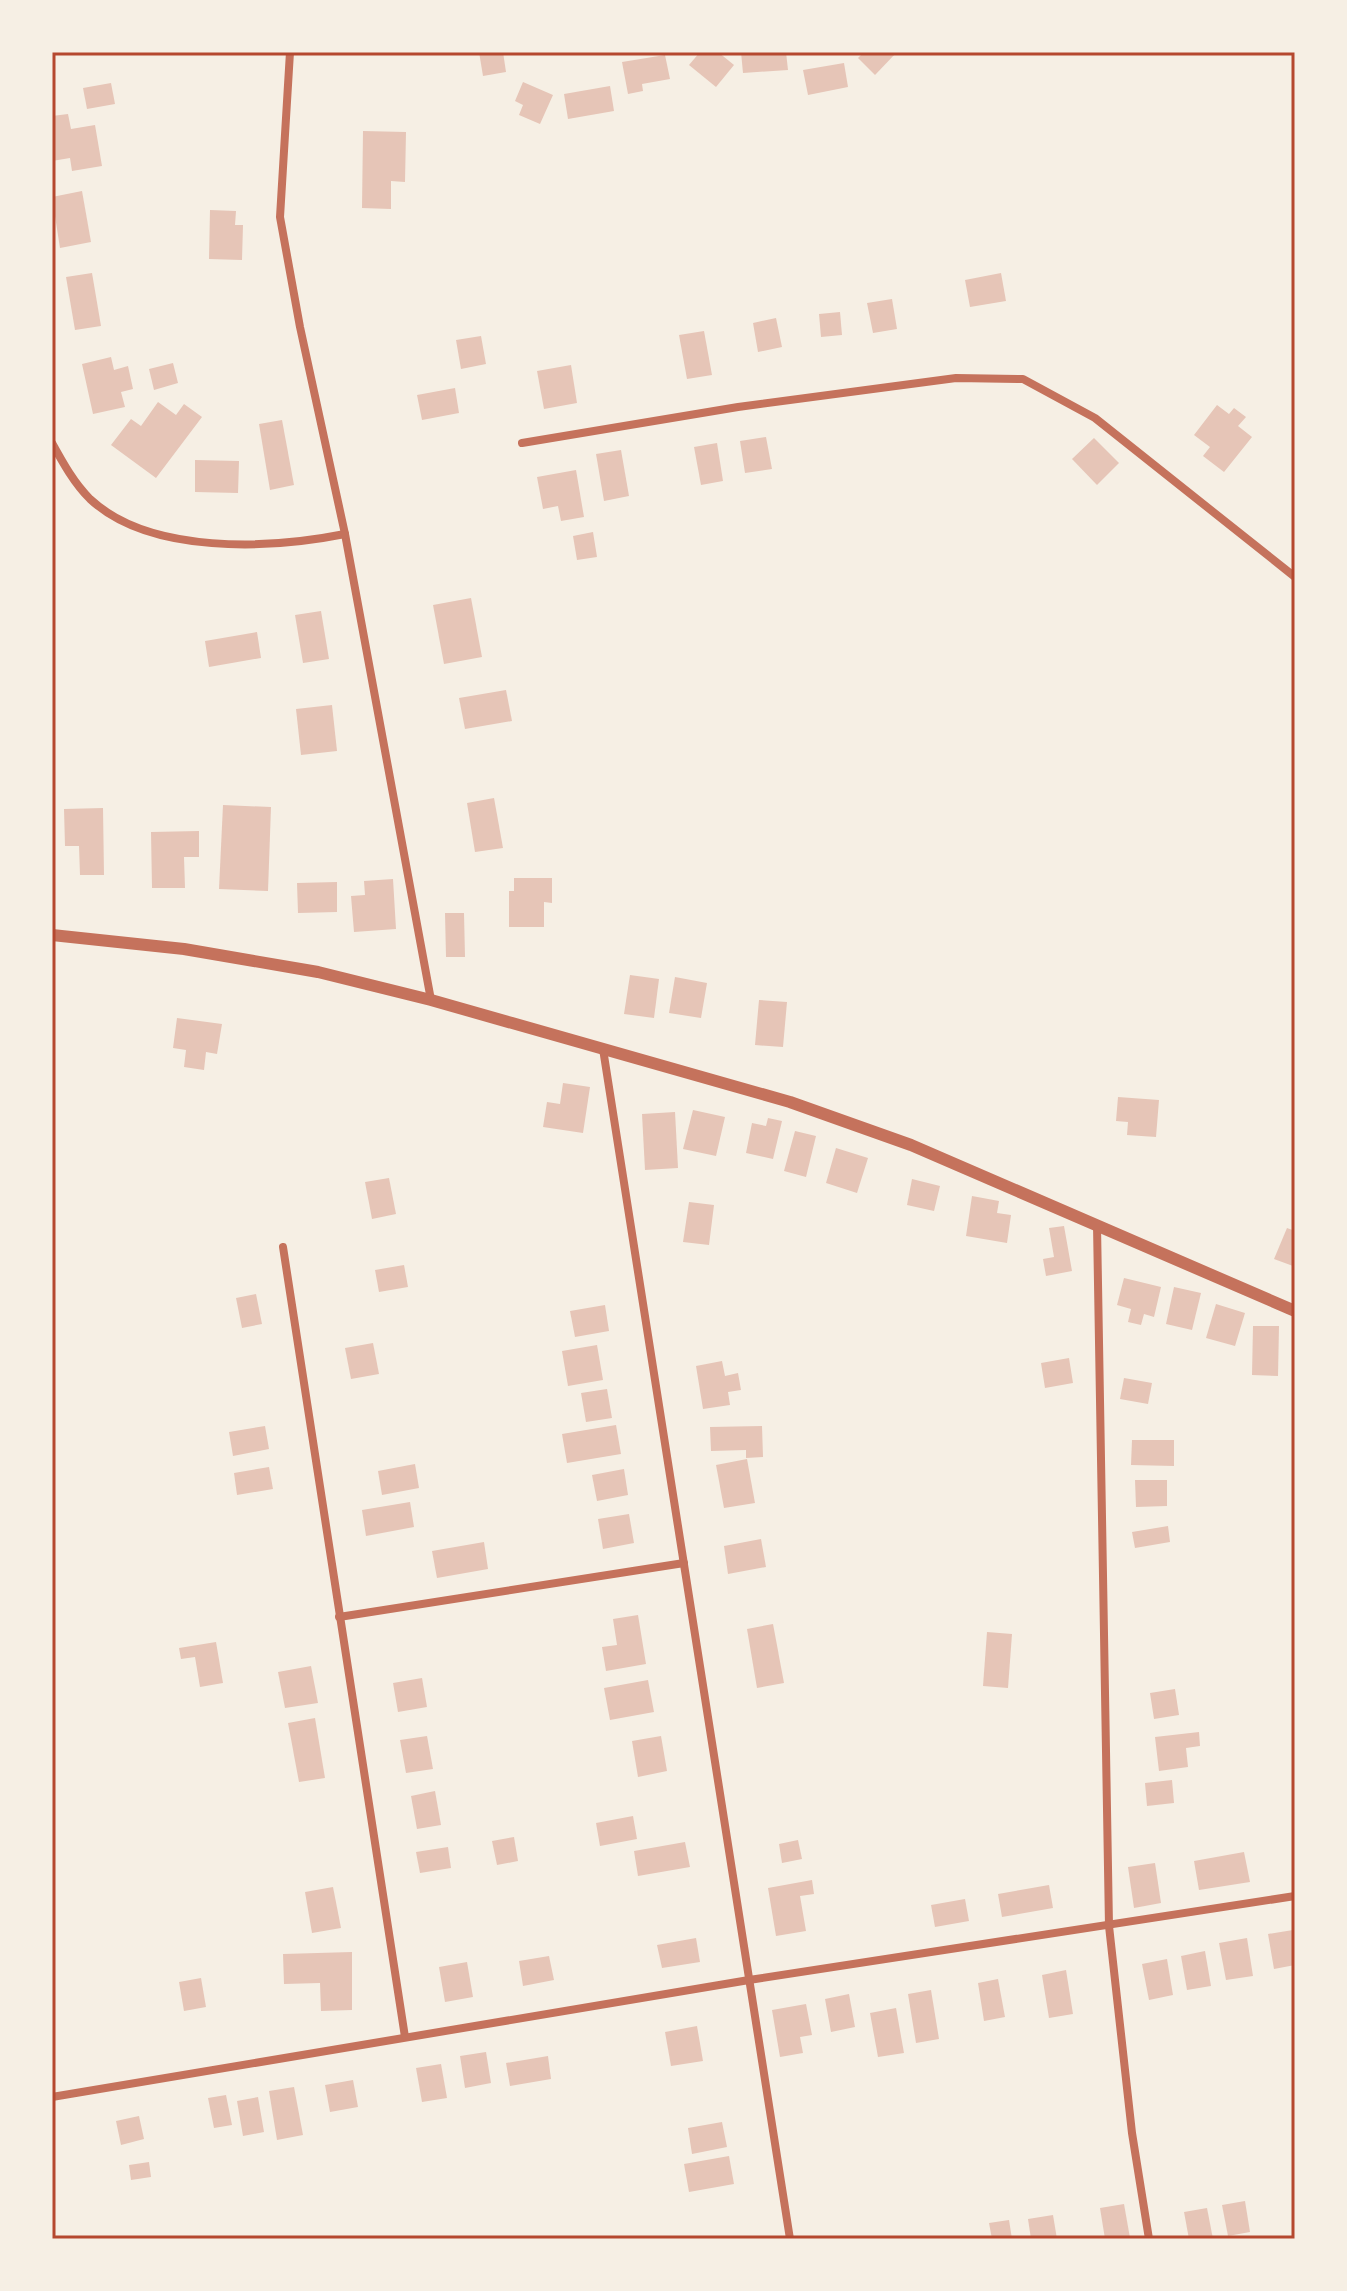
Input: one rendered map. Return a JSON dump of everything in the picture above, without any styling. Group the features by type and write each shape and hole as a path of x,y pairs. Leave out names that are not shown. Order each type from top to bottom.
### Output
{"street":[{"path":"290,52 280,217 300,327 345,534 431,1000"},
{"path":"522,443 738,407 956,378 1023,379 1095,418 1295,577"},
{"path":"52,443 67,471 92,500 123,519 175,541 299,543 345,534"},
{"path":"52,935 184,949 318,972 431,1000 790,1102 857,1126 1097,1225 1295,1311"},
{"path":"603,1049 790,2239"},
{"path":"1097,1225 1109,1926 1132,2133 1149,2239"},
{"path":"283,1247 405,2037"},
{"path":"339,1617 684,1563"},
{"path":"52,2097 749,1980 1295,1896"}],"building":[{"path":"479,52 503,52 506,72 483,76"},
{"path":"700,52 718,52 734,65 716,87 689,65"},
{"path":"741,52 786,52 788,70 743,73"},
{"path":"864,52 897,52 875,75 858,58"},
{"path":"665,55 670,79 642,84 643,91 628,94 622,62"},
{"path":"844,63 848,87 808,95 803,70"},
{"path":"523,82 553,95 540,124 519,115 523,105 515,101"},
{"path":"111,83 115,104 87,109 83,88"},
{"path":"610,86 614,111 568,119 564,94"},
{"path":"68,114 71,129 95,125 102,166 72,171 70,158 52,161 52,116"},
{"path":"363,131 406,132 405,182 391,181 391,209 362,208"},
{"path":"82,191 91,242 60,248 52,197"},
{"path":"210,210 236,211 235,225 243,225 242,260 209,259"},
{"path":"92,273 101,326 75,330 66,277"},
{"path":"1001,273 1006,301 970,307 965,280"},
{"path":"892,299 897,329 873,333 867,303"},
{"path":"840,312 842,335 821,337 819,314"},
{"path":"776,318 782,347 758,352 753,323"},
{"path":"704,331 712,375 687,379 679,335"},
{"path":"481,336 486,364 461,369 456,340"},
{"path":"111,357 114,370 128,366 133,389 121,392 125,407 93,414 82,364"},
{"path":"173,363 178,383 154,390 149,369"},
{"path":"571,365 577,403 544,409 537,371"},
{"path":"455,388 459,413 422,420 417,395"},
{"path":"158,402 176,415 184,404 202,417 156,478 111,445 131,419 141,426"},
{"path":"1217,405 1229,414 1234,408 1246,417 1238,426 1252,437 1224,472 1203,456 1210,447 1194,435"},
{"path":"282,420 294,485 270,490 259,424"},
{"path":"766,437 772,469 745,473 740,441"},
{"path":"1094,438 1119,463 1097,485 1072,459"},
{"path":"717,443 723,481 701,485 694,447"},
{"path":"621,450 629,496 604,501 596,454"},
{"path":"195,460 239,461 238,493 195,492"},
{"path":"576,470 584,517 561,521 558,506 543,509 537,477"},
{"path":"593,532 597,557 577,560 573,536"},
{"path":"471,598 482,657 444,664 433,605"},
{"path":"321,611 329,659 303,663 295,615"},
{"path":"257,632 261,658 209,667 205,641"},
{"path":"506,690 512,721 465,729 459,698"},
{"path":"332,705 337,751 301,755 296,709"},
{"path":"494,798 503,848 475,852 467,803"},
{"path":"223,805 271,807 268,891 219,889"},
{"path":"103,808 104,875 80,875 79,846 65,846 64,809"},
{"path":"199,831 199,857 184,857 185,888 152,888 151,832"},
{"path":"514,878 552,878 552,903 544,902 544,927 509,927 509,891 514,891"},
{"path":"393,879 396,929 354,932 351,896 365,895 364,881"},
{"path":"337,882 337,912 298,913 297,883"},
{"path":"445,913 464,913 465,957 446,957"},
{"path":"630,975 659,979 654,1018 624,1014"},
{"path":"675,977 707,983 701,1018 669,1013"},
{"path":"759,1000 787,1002 783,1047 755,1045"},
{"path":"177,1018 222,1024 217,1054 206,1052 204,1070 184,1067 186,1050 173,1048"},
{"path":"563,1083 590,1087 583,1133 543,1127 547,1102 560,1104"},
{"path":"1118,1097 1159,1100 1156,1137 1127,1135 1128,1122 1116,1121"},
{"path":"693,1110 725,1117 716,1156 683,1149"},
{"path":"675,1112 678,1168 645,1170 642,1114"},
{"path":"768,1118 782,1121 773,1159 746,1153 752,1123 766,1126"},
{"path":"795,1131 816,1136 806,1177 784,1171"},
{"path":"836,1148 868,1158 857,1193 826,1183"},
{"path":"389,1178 396,1214 372,1219 365,1182"},
{"path":"912,1179 940,1186 934,1211 907,1205"},
{"path":"972,1196 999,1201 997,1213 1011,1215 1007,1243 966,1236"},
{"path":"689,1202 714,1205 709,1245 683,1242"},
{"path":"1064,1226 1072,1271 1046,1276 1043,1259 1054,1257 1049,1228"},
{"path":"1287,1228 1295,1231 1293,1266 1274,1259"},
{"path":"404,1265 408,1287 379,1292 375,1270"},
{"path":"1124,1278 1161,1287 1154,1317 1144,1314 1141,1325 1128,1322 1131,1309 1117,1305"},
{"path":"1174,1287 1201,1293 1192,1330 1166,1324"},
{"path":"256,1294 262,1324 242,1328 236,1298"},
{"path":"1216,1304 1245,1313 1235,1346 1206,1338"},
{"path":"605,1305 609,1331 575,1337 570,1311"},
{"path":"1253,1326 1279,1326 1278,1376 1252,1375"},
{"path":"373,1343 379,1374 351,1379 345,1348"},
{"path":"597,1345 603,1380 568,1386 562,1351"},
{"path":"1069,1358 1073,1383 1045,1388 1041,1363"},
{"path":"722,1361 725,1376 738,1373 741,1390 728,1392 730,1405 703,1409 696,1366"},
{"path":"1124,1378 1152,1383 1148,1404 1120,1399"},
{"path":"607,1389 612,1418 586,1422 581,1393"},
{"path":"616,1425 621,1454 567,1463 562,1434"},
{"path":"265,1426 269,1449 233,1456 229,1432"},
{"path":"762,1426 763,1457 746,1458 746,1450 711,1451 710,1427"},
{"path":"1132,1440 1174,1440 1174,1466 1131,1465"},
{"path":"747,1459 755,1503 724,1508 716,1465"},
{"path":"415,1464 419,1488 382,1495 378,1471"},
{"path":"269,1467 273,1489 237,1495 234,1473"},
{"path":"624,1469 628,1495 597,1501 592,1475"},
{"path":"1135,1480 1167,1480 1167,1506 1136,1507"},
{"path":"410,1502 414,1527 366,1536 362,1510"},
{"path":"629,1514 634,1543 603,1549 598,1519"},
{"path":"1168,1526 1170,1542 1135,1548 1132,1532"},
{"path":"761,1539 766,1567 728,1574 724,1546"},
{"path":"484,1542 488,1569 437,1578 432,1551"},
{"path":"638,1615 646,1664 606,1671 602,1647 617,1645 613,1619"},
{"path":"773,1624 784,1683 757,1688 747,1629"},
{"path":"987,1632 1012,1634 1008,1688 983,1686"},
{"path":"216,1642 223,1683 200,1687 195,1657 181,1659 179,1648"},
{"path":"311,1666 318,1703 285,1708 278,1672"},
{"path":"422,1678 427,1707 398,1712 393,1683"},
{"path":"648,1680 654,1712 610,1720 604,1688"},
{"path":"1175,1689 1179,1715 1154,1719 1150,1693"},
{"path":"315,1718 325,1778 299,1782 288,1723"},
{"path":"1199,1732 1200,1746 1186,1748 1188,1767 1159,1771 1155,1737"},
{"path":"427,1736 433,1769 406,1773 400,1740"},
{"path":"661,1736 667,1771 638,1777 632,1741"},
{"path":"1172,1780 1174,1803 1147,1806 1145,1783"},
{"path":"435,1791 441,1825 417,1829 411,1796"},
{"path":"633,1816 637,1839 600,1846 596,1823"},
{"path":"514,1837 518,1861 497,1865 492,1841"},
{"path":"798,1840 802,1859 782,1863 779,1844"},
{"path":"685,1842 690,1867 638,1876 634,1851"},
{"path":"448,1847 451,1868 420,1873 416,1852"},
{"path":"1244,1852 1250,1882 1199,1890 1194,1861"},
{"path":"1155,1863 1161,1903 1134,1908 1128,1867"},
{"path":"812,1880 814,1894 800,1896 806,1931 776,1936 768,1888"},
{"path":"1049,1885 1053,1908 1002,1917 998,1894"},
{"path":"333,1887 341,1928 312,1933 305,1892"},
{"path":"965,1899 969,1921 935,1927 931,1905"},
{"path":"1293,1930 1295,1965 1274,1969 1268,1934"},
{"path":"696,1938 700,1962 662,1968 657,1945"},
{"path":"1247,1938 1253,1976 1226,1980 1219,1943"},
{"path":"1205,1951 1211,1986 1187,1990 1181,1956"},
{"path":"352,1952 352,2010 321,2011 320,1983 284,1984 283,1954"},
{"path":"549,1956 554,1980 523,1986 519,1961"},
{"path":"1167,1959 1173,1995 1149,2000 1142,1964"},
{"path":"467,1962 473,1997 445,2002 439,1967"},
{"path":"1066,1970 1073,2014 1049,2018 1042,1975"},
{"path":"201,1978 206,2007 184,2011 179,1982"},
{"path":"998,1979 1005,2017 984,2021 978,1983"},
{"path":"931,1990 939,2039 916,2043 908,1994"},
{"path":"849,1994 855,2027 831,2032 825,1999"},
{"path":"806,2004 812,2035 800,2037 803,2053 780,2057 772,2010"},
{"path":"896,2008 904,2053 878,2057 870,2013"},
{"path":"697,2026 703,2061 671,2066 665,2032"},
{"path":"486,2052 491,2083 465,2088 460,2056"},
{"path":"548,2056 551,2079 510,2086 506,2063"},
{"path":"441,2064 447,2098 422,2102 416,2068"},
{"path":"353,2080 358,2107 330,2112 325,2085"},
{"path":"294,2087 303,2135 277,2140 269,2091"},
{"path":"226,2095 232,2125 214,2128 208,2098"},
{"path":"258,2097 264,2132 243,2136 237,2101"},
{"path":"139,2116 144,2139 121,2145 116,2121"},
{"path":"722,2122 727,2147 692,2154 688,2128"},
{"path":"729,2156 734,2184 689,2192 684,2164"},
{"path":"149,2162 151,2177 131,2180 129,2165"},
{"path":"1245,2201 1250,2232 1228,2236 1222,2205"},
{"path":"1124,2204 1130,2238 1105,2239 1100,2208"},
{"path":"1207,2208 1213,2239 1189,2239 1184,2212"},
{"path":"1053,2215 1057,2239 1031,2239 1028,2219"},
{"path":"1009,2220 1012,2239 992,2239 989,2223"}]}
